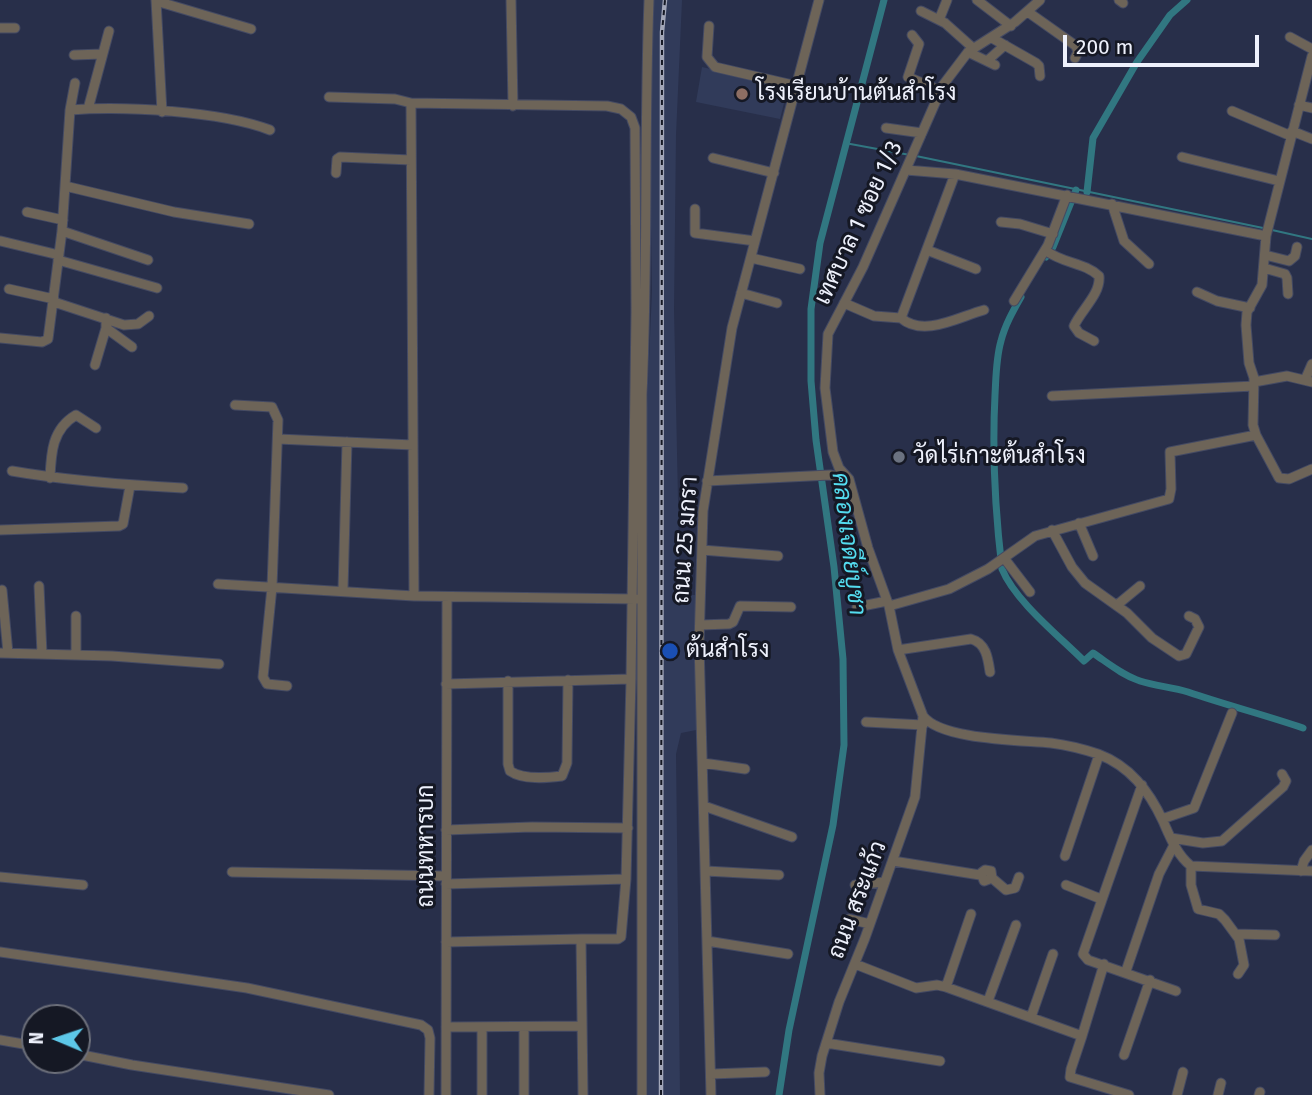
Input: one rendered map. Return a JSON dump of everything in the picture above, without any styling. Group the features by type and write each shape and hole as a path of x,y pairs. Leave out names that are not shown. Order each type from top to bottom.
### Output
{"street":[{"path":"511,0 513,106"},
{"path":"642,1095 642,395 646,306 645,105 649,0"},
{"name":"ถนน 25 มกรา","path":"711,1095 700,625 707,481 728,349 741,293 819,0"},
{"path":"977,0 1011,26"},
{"name":"เทศบาล 1 ซอย 1/3","path":"849,479 839,468 833,452 825,362 828,334 863,267 941,91 970,50 1011,26 1040,0"},
{"path":"162,112 156,1 251,29"},
{"path":"939,20 943,1"},
{"path":"921,11 939,20 970,50 991,63 1004,45"},
{"path":"1028,12 1076,46 1078,52 1075,58"},
{"path":"709,26 707,57 715,67 797,86"},
{"path":"0,28 15,28"},
{"path":"88,109 109,30"},
{"path":"912,36 919,44 908,77 941,91"},
{"path":"1290,37 1312,56 1267,232 1261,290 1250,307 1246,325 1247,345 1254,384 1254,430 1279,478 1289,479 1312,469"},
{"path":"992,38 1036,63 1040,76"},
{"path":"74,55 102,54"},
{"path":"0,338 46,342 59,258 75,83"},
{"path":"329,97 395,99 411,103 607,106 621,109 631,117 635,128 636,311 631,679 628,828 621,937 446,942"},
{"path":"411,103 414,596"},
{"path":"1299,104 1312,108"},
{"path":"71,110 162,112 240,120 270,130"},
{"path":"1232,111 1291,134 1312,139"},
{"path":"886,128 922,133"},
{"path":"336,173 340,157 411,160"},
{"path":"1182,157 1279,181"},
{"path":"713,158 774,173"},
{"path":"907,167 1267,232"},
{"path":"901,318 955,174"},
{"path":"65,186 174,212 248,224"},
{"path":"1014,301 1047,252 1071,196"},
{"path":"1112,204 1124,241 1149,264"},
{"path":"695,209 695,233 755,241"},
{"path":"26,212 148,260"},
{"path":"1001,222 1020,224 1053,234"},
{"path":"1,241 158,288"},
{"path":"1265,255 1289,261 1293,260 1297,247"},
{"path":"927,250 976,269"},
{"path":"1047,252 1060,260 1089,268 1099,276 1097,290 1074,326 1079,333 1094,341"},
{"path":"751,258 800,269"},
{"path":"1264,268 1285,274 1288,294"},
{"path":"9,289 54,300 106,323 131,326 147,320 149,316"},
{"path":"1197,292 1217,301 1250,307"},
{"path":"741,293 777,303"},
{"path":"844,303 874,316 901,318 910,324 927,326 950,322 984,310"},
{"path":"106,323 132,347"},
{"path":"95,365 106,323"},
{"path":"1052,396 1254,384 1287,376 1308,381 1312,364"},
{"path":"236,405 272,407 278,420 271,587 263,677 267,684 287,686"},
{"path":"50,478 51,447 70,420 76,415 96,428"},
{"path":"857,607 942,592 1001,560 1027,540 1052,530 1169,499 1170,452 1254,430"},
{"path":"278,439 413,444"},
{"path":"343,590 347,442"},
{"path":"12,471 50,478 130,486 183,488"},
{"path":"707,481 830,475 849,479 868,548 888,603 898,650 923,720"},
{"path":"0,530 119,526 123,524 130,486"},
{"path":"1079,523 1093,556"},
{"path":"1052,530 1078,576 1117,605 1152,638 1179,656 1186,654 1199,627 1195,619 1189,616"},
{"path":"702,550 778,556"},
{"path":"1001,560 1030,592"},
{"path":"218,584 414,596 643,600"},
{"path":"39,586 42,654"},
{"path":"1117,605 1140,586"},
{"path":"2,590 4,653 219,664"},
{"name":"ถนนทหารบก","path":"446,1095 447,597"},
{"path":"700,625 729,624 733,622 740,606 791,607"},
{"path":"76,616 76,655"},
{"path":"898,650 971,639 981,644 990,672"},
{"path":"446,684 631,679"},
{"path":"508,681 510,771 523,777 555,777 562,776 567,763 568,680"},
{"path":"1162,819 1194,808 1232,713"},
{"path":"866,722 923,720 943,730 1054,744 1099,755 1133,775 1142,785 1172,842 1191,866 1312,871"},
{"name":"ถนน สระแก้ว","path":"820,1095 820,1073 826,1042 915,797 923,720"},
{"path":"1065,856 1099,755"},
{"path":"703,763 746,769"},
{"path":"1172,842 1222,841 1283,787 1286,780 1282,774"},
{"path":"1142,785 1083,954 1088,960 1126,971 1177,991"},
{"path":"704,806 792,836"},
{"path":"446,830 628,828"},
{"path":"1126,971 1172,842"},
{"path":"1301,871 1312,850"},
{"path":"893,861 980,875 984,881 992,878 1008,890 1014,888 1019,877"},
{"path":"1191,866 1191,886 1199,909 1219,914 1236,934 1244,965 1238,974"},
{"path":"706,871 779,875"},
{"path":"232,872 446,880 626,879"},
{"path":"0,877 83,885"},
{"path":"855,885 884,882"},
{"path":"1066,885 1101,899"},
{"path":"946,987 971,915"},
{"path":"849,919 870,924"},
{"path":"988,1001 1016,925"},
{"path":"1236,934 1275,935"},
{"path":"581,939 583,1095"},
{"path":"707,941 788,954"},
{"path":"0,952 247,989 421,1025 428,1030 430,1038 429,1095"},
{"path":"1031,1017 1054,954"},
{"path":"855,964 916,988 937,985 946,987 1082,1037"},
{"path":"1104,964 1070,1077 1129,1095"},
{"path":"1124,1055 1150,980"},
{"path":"446,1027 582,1026"},
{"path":"524,1027 524,1095"},
{"path":"482,1028 482,1095"},
{"path":"0,1040 21,1044"},
{"path":"826,1042 940,1061"},
{"path":"91,1057 329,1095"},
{"path":"711,1074 765,1072"},
{"path":"1177,1095 1183,1072"},
{"path":"1218,1095 1221,1083"}],"shaded area":[{"path":"652,0 682,0 676,135 674,309 680,595 696,595 696,730 681,733 676,754 680,1095 648,1095 647,407 652,291 649,106"},
{"name":"โรงเรียนบ้านต้นสำโรง","path":"702,67 788,87 780,119 696,102"}],"waterway":[{"name":"คลองเจดีย์บูชา","path":"779,1095 789,1030 833,825 844,745 843,659 834,567 816,440 811,381 811,309 820,243 884,0"},
{"path":"1087,192 1093,138 1137,62 1170,15 1187,0"},
{"path":"845,143 910,155"},
{"path":"916,156 1263,228"},
{"path":"1046,257 1053,247 1076,190"},
{"path":"1272,230 1312,239"},
{"path":"1021,297 1001,341 995,395 996,503 1002,569 1008,581 1027,606 1084,661 1093,653 1140,681 1188,692 1303,728"}],"railway":[{"path":"661,1095 662,32 665,0"}],"place":[{"name":"โรงเรียนบ้านต้นสำโรง","path":"742,94"},
{"name":"วัดไร่เกาะต้นสำโรง","path":"899,457"},
{"name":"ต้นสำโรง","path":"670,651"}]}
